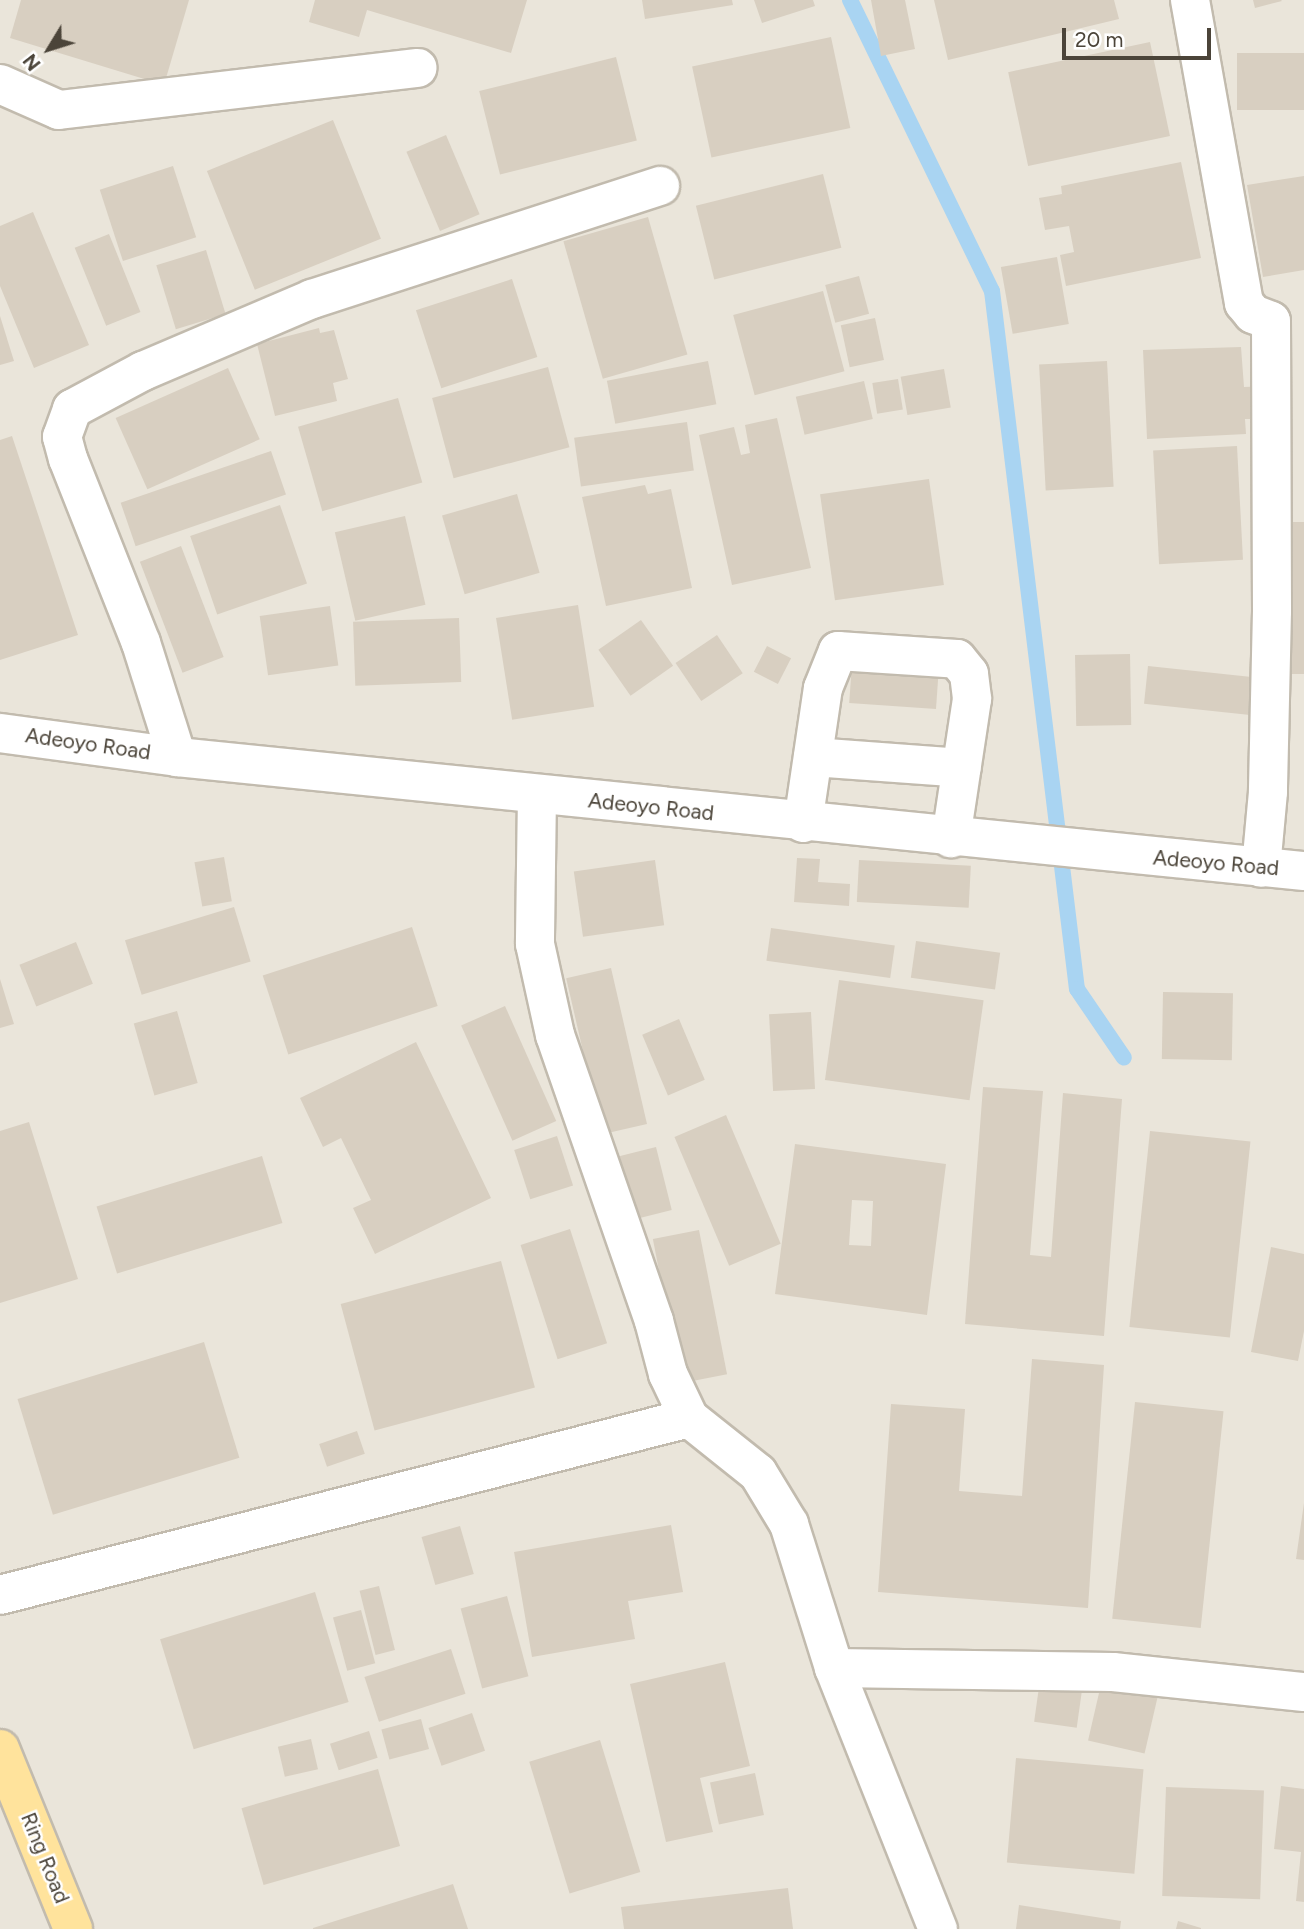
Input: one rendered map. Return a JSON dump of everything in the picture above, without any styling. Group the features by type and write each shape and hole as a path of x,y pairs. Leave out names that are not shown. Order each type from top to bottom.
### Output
{"main road":[{"name":"Ring Road","path":"0,1749 74,1929"}],"street":[{"path":"1190,0 1244,303 1253,314 1287,319 1272,625 1268,792 1261,868"},
{"path":"0,85 59,110 418,68"},
{"path":"177,757 141,643 68,459 62,437 72,409 143,371 312,299 660,186"},
{"path":"803,823 826,676 843,649 957,659 962,663 972,699 951,838"},
{"name":"Adeoyo Road","path":"0,733 177,757 803,823 1304,872"},
{"path":"813,757 962,768"},
{"path":"537,794 535,944 555,1035 654,1321 668,1374 690,1418 758,1473 789,1524 834,1668 939,1929"},
{"path":"0,1595 690,1418"},
{"path":"834,1668 1113,1672 1304,1692"}],"shaded area":[{"path":"0,0 1304,0 1304,1929 0,1929"}],"building":[{"path":"21,0 189,0 164,85 10,38"},
{"path":"315,0 527,0 511,53 367,10 359,37 309,22"},
{"path":"642,0 732,0 733,5 645,19"},
{"path":"754,0 813,0 815,6 762,23"},
{"path":"871,0 905,0 915,49 881,56"},
{"path":"934,0 1114,0 1119,19 948,60"},
{"path":"1253,0 1281,0 1282,1 1255,8"},
{"path":"831,37 850,128 711,157 692,67"},
{"path":"1150,42 1170,136 1028,166 1008,72"},
{"path":"1237,53 1304,53 1304,110 1237,110"},
{"path":"616,57 637,140 500,175 479,91"},
{"path":"333,120 381,239 255,290 207,171"},
{"path":"446,135 480,214 440,231 406,152"},
{"path":"1181,162 1201,258 1066,286 1060,255 1074,252 1069,226 1045,230 1039,198 1062,194 1061,186"},
{"path":"173,166 196,237 123,261 100,190"},
{"path":"823,174 841,248 714,279 696,206"},
{"path":"1304,176 1304,270 1263,277 1247,185"},
{"path":"33,212 89,345 34,368 0,286 0,226"},
{"path":"648,217 687,354 603,379 563,241"},
{"path":"109,234 140,312 106,326 75,248"},
{"path":"206,250 226,314 176,329 156,265"},
{"path":"1057,257 1069,324 1013,334 1001,267"},
{"path":"859,276 869,314 835,323 825,285"},
{"path":"512,279 537,357 441,388 416,310"},
{"path":"823,291 844,371 755,395 733,315"},
{"path":"0,316 14,361 0,365"},
{"path":"875,318 884,360 850,367 841,325"},
{"path":"319,328 320,333 334,330 348,379 333,383 337,401 275,416 257,344"},
{"path":"1241,347 1244,387 1267,386 1268,419 1245,419 1246,434 1147,439 1143,350"},
{"path":"708,361 716,404 615,424 607,381"},
{"path":"1107,361 1114,487 1046,490 1039,365"},
{"path":"548,367 569,447 454,478 432,398"},
{"path":"228,368 260,439 147,489 116,418"},
{"path":"944,369 951,407 907,415 901,377"},
{"path":"898,379 903,410 877,414 872,383"},
{"path":"864,381 873,419 805,435 796,397"},
{"path":"398,398 422,483 322,511 298,427"},
{"path":"777,418 811,568 732,585 699,435 734,427 741,455 750,453 745,425"},
{"path":"687,422 694,471 581,486 574,438"},
{"path":"12,436 78,635 0,660 0,440"},
{"path":"1237,446 1243,560 1159,564 1153,450"},
{"path":"271,451 286,494 136,546 121,503"},
{"path":"929,479 944,585 835,600 820,494"},
{"path":"645,485 648,494 671,489 692,588 606,606 582,497"},
{"path":"517,494 540,573 465,594 442,515"},
{"path":"280,505 307,583 217,614 190,536"},
{"path":"405,516 425,605 355,621 335,532"},
{"path":"1285,522 1304,522 1304,674 1285,674"},
{"path":"181,546 224,657 183,673 140,562"},
{"path":"578,605 594,707 512,720 496,618"},
{"path":"330,606 338,665 268,675 260,616"},
{"path":"459,618 461,682 355,686 353,622"},
{"path":"641,620 673,666 631,696 598,650"},
{"path":"717,635 743,673 701,701 676,663"},
{"path":"767,646 791,658 778,684 754,672"},
{"path":"1130,654 1131,725 1076,726 1075,655"},
{"path":"852,663 939,669 936,709 849,703"},
{"path":"1148,666 1256,677 1252,715 1144,704"},
{"path":"224,857 232,901 202,907 194,862"},
{"path":"797,858 820,859 818,882 850,884 849,906 794,902"},
{"path":"655,860 664,925 583,937 574,871"},
{"path":"859,860 971,866 969,908 857,902"},
{"path":"234,907 251,962 142,995 125,940"},
{"path":"412,927 438,1006 288,1054 263,976"},
{"path":"771,928 895,945 890,978 766,961"},
{"path":"916,941 1000,953 995,989 911,978"},
{"path":"76,942 93,984 36,1007 19,965"},
{"path":"611,968 647,1124 602,1134 566,978"},
{"path":"0,979 14,1024 0,1028"},
{"path":"839,980 984,1000 970,1100 825,1080"},
{"path":"1163,992 1233,993 1232,1060 1162,1059"},
{"path":"505,1006 556,1121 512,1141 461,1026"},
{"path":"177,1011 198,1083 154,1095 134,1023"},
{"path":"811,1012 815,1089 773,1091 769,1014"},
{"path":"679,1019 705,1080 668,1095 642,1035"},
{"path":"416,1042 491,1198 375,1254 353,1208 371,1200 341,1138 323,1147 300,1098"},
{"path":"983,1087 1043,1091 1030,1255 1051,1257 1063,1093 1122,1099 1104,1336 965,1324"},
{"path":"726,1115 781,1244 729,1266 674,1137"},
{"path":"29,1122 78,1279 0,1303 0,1131"},
{"path":"1150,1131 1250,1142 1230,1337 1129,1327"},
{"path":"557,1136 573,1185 530,1199 514,1150"},
{"path":"795,1144 946,1164 927,1315 775,1294","holes":["852,1200 873,1201 871,1246 849,1245"]},
{"path":"656,1147 672,1210 634,1220 618,1156"},
{"path":"262,1156 282,1223 117,1274 97,1207"},
{"path":"570,1229 607,1343 558,1359 521,1245"},
{"path":"699,1230 727,1374 681,1383 653,1239"},
{"path":"1271,1247 1304,1254 1304,1331 1298,1361 1251,1352"},
{"path":"501,1261 535,1388 375,1431 341,1304"},
{"path":"204,1342 239,1458 53,1515 18,1399"},
{"path":"1032,1359 1104,1365 1088,1608 878,1592 891,1404 965,1409 959,1491 1022,1496"},
{"path":"1135,1402 1224,1411 1201,1628 1112,1619"},
{"path":"357,1431 365,1454 327,1467 319,1444"},
{"path":"1304,1503 1304,1560 1296,1559"},
{"path":"671,1525 683,1592 628,1601 635,1639 532,1657 514,1552"},
{"path":"460,1526 474,1574 435,1585 422,1537"},
{"path":"379,1586 395,1650 376,1655 360,1591"},
{"path":"315,1592 349,1702 194,1749 160,1639"},
{"path":"507,1596 528,1676 482,1689 461,1608"},
{"path":"361,1610 375,1663 347,1671 333,1618"},
{"path":"451,1649 466,1694 379,1722 364,1677"},
{"path":"725,1662 750,1766 700,1778 713,1832 666,1842 630,1684"},
{"path":"1102,1680 1159,1693 1145,1753 1088,1740"},
{"path":"1039,1687 1082,1693 1077,1728 1034,1722"},
{"path":"472,1713 485,1751 442,1766 429,1728"},
{"path":"421,1719 429,1749 389,1760 381,1730"},
{"path":"369,1731 378,1758 339,1770 330,1744"},
{"path":"311,1739 318,1769 285,1777 278,1747"},
{"path":"600,1740 640,1872 570,1894 529,1762"},
{"path":"1016,1758 1144,1769 1134,1874 1007,1863"},
{"path":"378,1769 400,1846 264,1885 242,1808"},
{"path":"755,1773 764,1815 719,1825 710,1783"},
{"path":"1281,1786 1304,1789 1304,1902 1296,1901 1301,1852 1274,1849"},
{"path":"1166,1787 1264,1790 1260,1899 1162,1896"},
{"path":"453,1884 468,1929 313,1929 313,1928"},
{"path":"788,1888 793,1929 624,1929 621,1907"},
{"path":"1019,1905 1121,1921 1120,1929 1016,1929"},
{"path":"1178,1921 1201,1928 1201,1929 1176,1929"}],"waterway":[{"path":"850,0 992,291 1077,989 1124,1058"}]}
